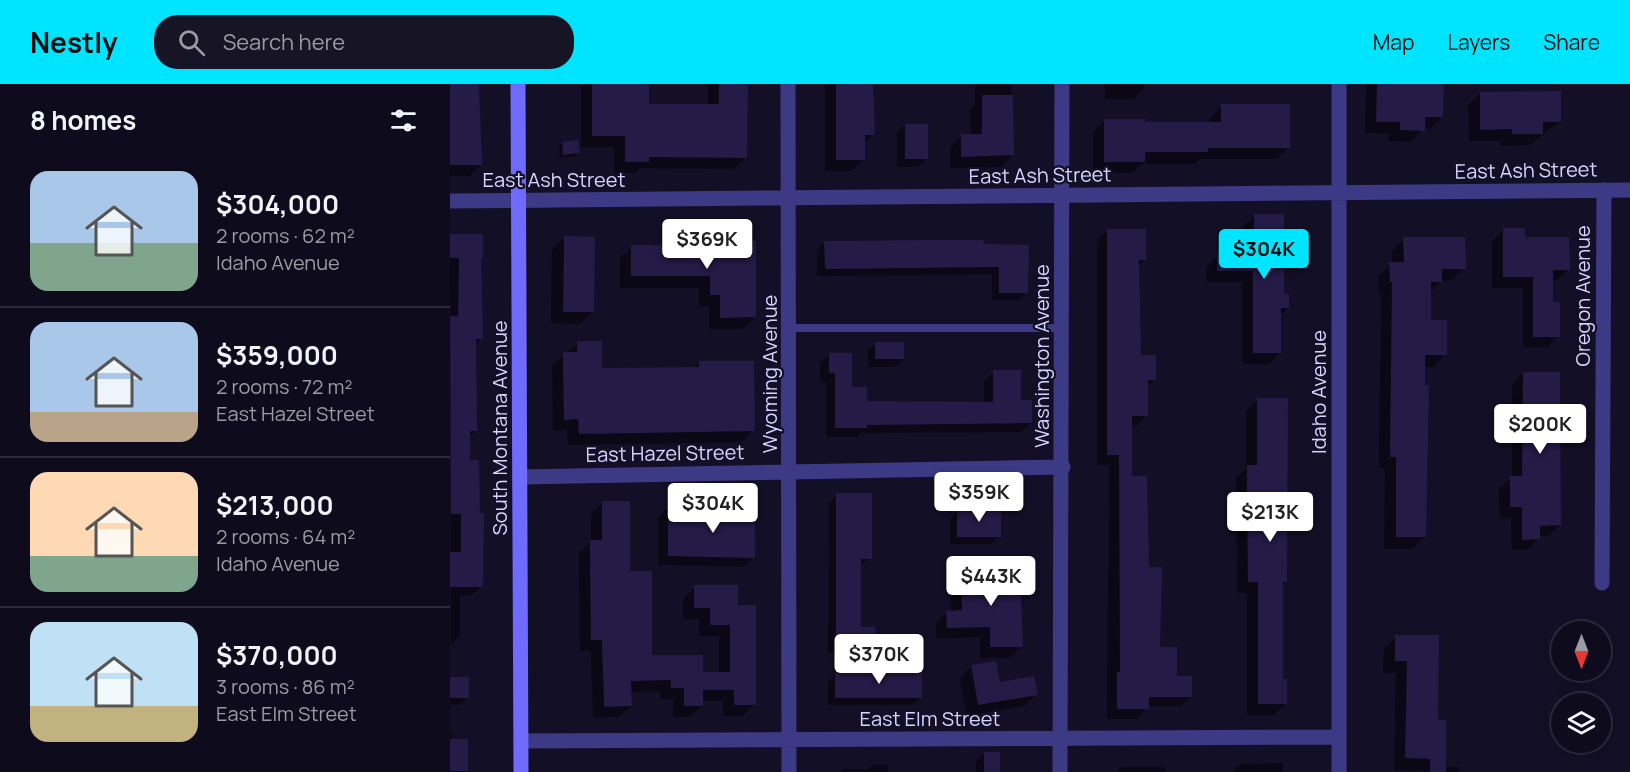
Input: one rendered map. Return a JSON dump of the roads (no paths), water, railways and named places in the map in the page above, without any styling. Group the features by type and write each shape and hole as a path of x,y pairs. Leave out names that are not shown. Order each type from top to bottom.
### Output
{"street":[{"name":"South Montana Avenue","path":"518,84 521,772"},
{"name":"Wyoming Avenue","path":"788,84 789,772"},
{"name":"Washington Avenue","path":"1060,772 1062,84"},
{"name":"Idaho Avenue","path":"1339,84 1339,772"},
{"name":"Oregon Avenue","path":"1602,583 1604,190"},
{"name":"East Ash Street","path":"450,201 1630,190"},
{"name":"East Hazel Street","path":"520,477 1062,466"},
{"name":"East Elm Street","path":"521,741 1339,737"}],"lane":[{"path":"790,328 1062,328"}]}
